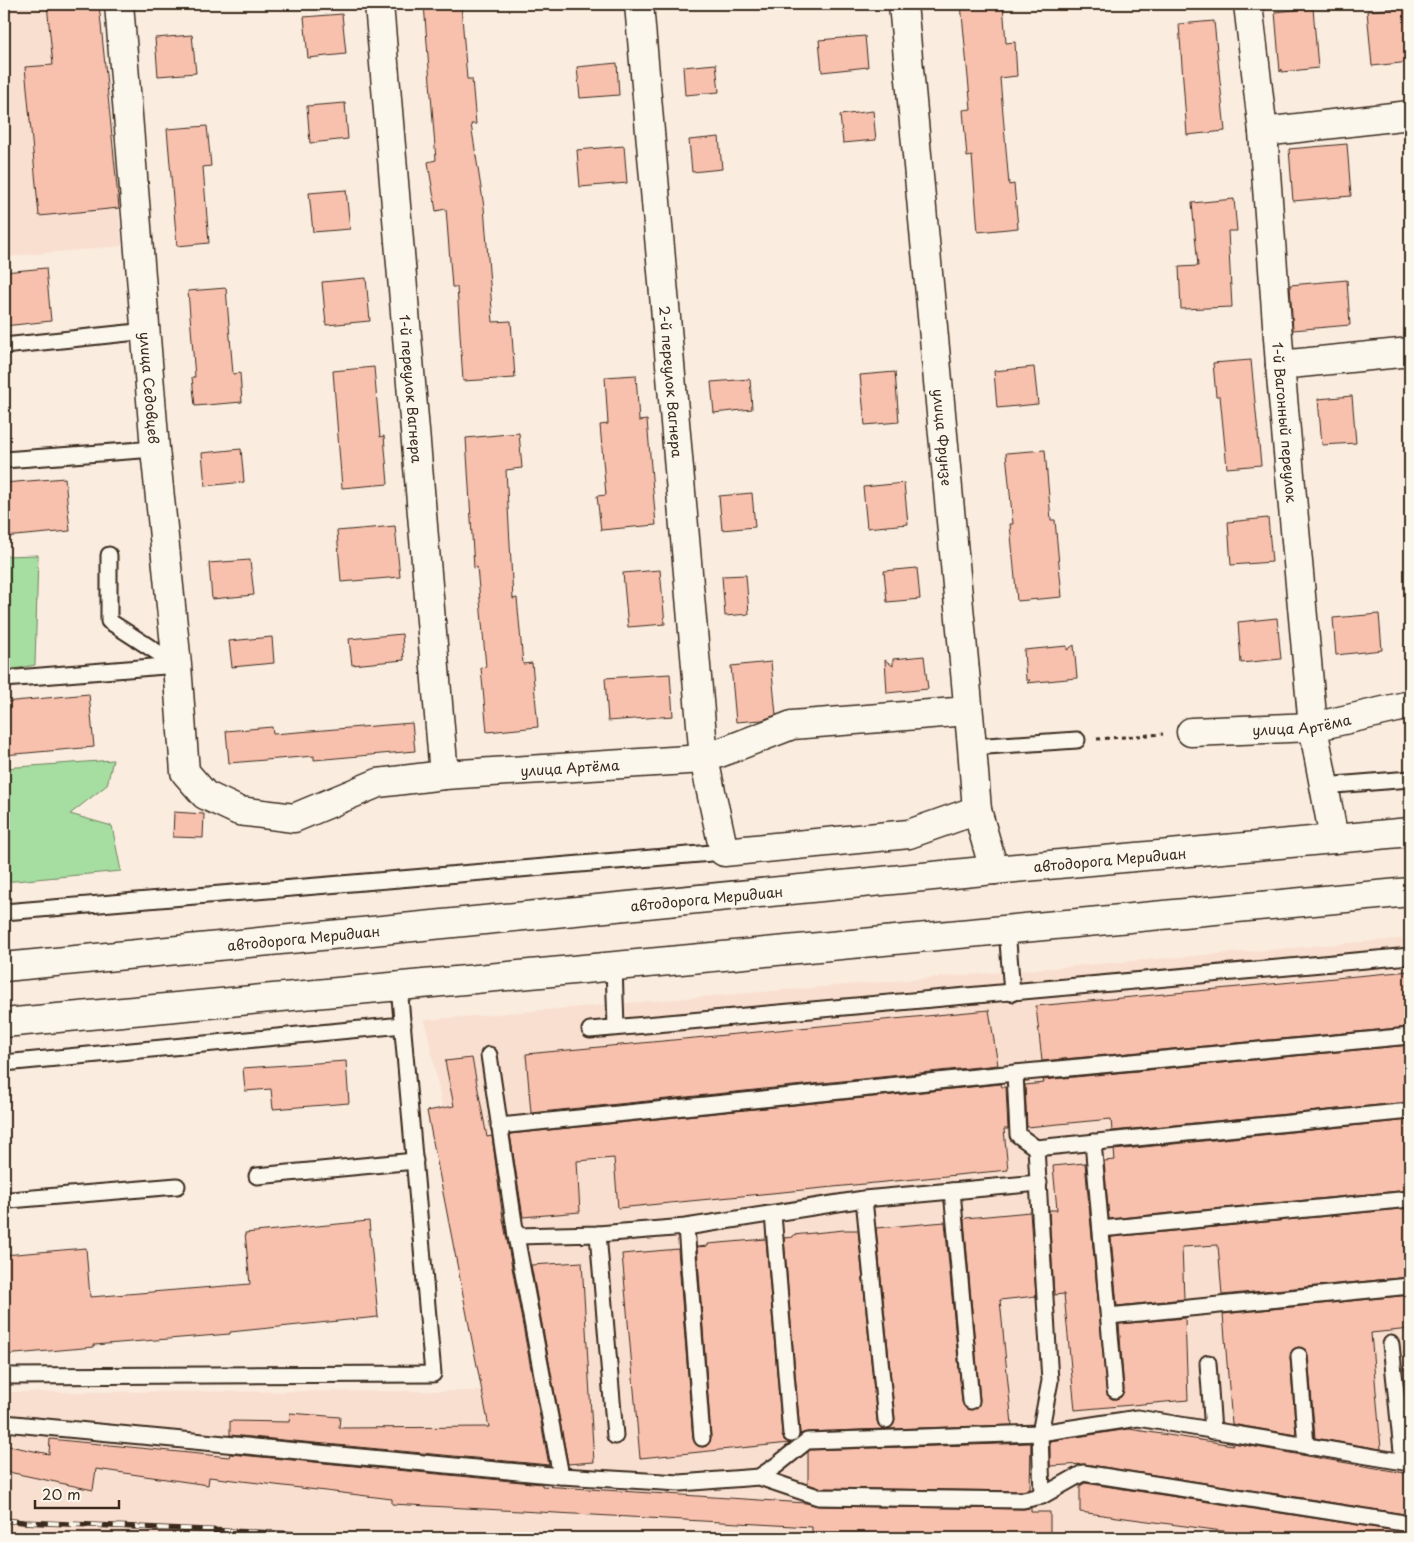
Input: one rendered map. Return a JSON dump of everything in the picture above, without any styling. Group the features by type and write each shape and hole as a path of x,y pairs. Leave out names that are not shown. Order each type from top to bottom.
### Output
{"street":[{"name":"улица Седовцев","path":"119,4 147,331 155,449 177,665 185,772"},
{"name":"1-й переулок Вагнера","path":"379,4 444,775"},
{"name":"2-й переулок Вагнера","path":"639,4 704,759 724,852"},
{"name":"улица Фрунзе","path":"903,4 972,747 976,810 994,870"},
{"name":"1-й Вагонный переулок","path":"1248,4 1263,132 1280,365 1313,727 1334,840"},
{"path":"1263,132 1410,115"},
{"path":"1280,365 1410,352"},
{"name":"улица Артёма","path":"1191,732 1313,727 1410,705"},
{"name":"улица Артёма","path":"185,772 205,795 239,811 294,818 378,783 444,775 704,759 792,725 968,711"},
{"path":"724,852 909,834 976,810"},
{"name":"автодорога Меридиан","path":"4,967 994,870 1410,832"},
{"path":"4,1023 1410,892"}],"lane":[{"path":"4,346 147,331"},
{"path":"4,460 155,449"},
{"path":"109,555 109,621 177,665"},
{"path":"4,679 177,665"},
{"path":"972,747 1077,740"},
{"path":"1323,786 1410,779"},
{"path":"4,912 724,852"},
{"path":"1007,929 1012,993"},
{"path":"590,1030 1410,956"},
{"path":"614,966 616,1028"},
{"path":"4,1376 433,1374 399,986"},
{"path":"4,1063 403,1025"},
{"path":"499,1126 1015,1073 1410,1036"},
{"path":"488,1055 516,1236 561,1476"},
{"path":"1015,1073 1018,1134 1036,1148 1410,1111"},
{"path":"1093,1142 1115,1390"},
{"path":"1036,1148 1050,1380 1040,1433 1042,1496"},
{"path":"257,1176 415,1161"},
{"path":"516,1236 598,1234 686,1227 864,1199 1039,1183"},
{"path":"4,1199 177,1186"},
{"path":"952,1191 971,1401"},
{"path":"1101,1229 1410,1198"},
{"path":"864,1199 886,1420"},
{"path":"773,1214 791,1434"},
{"path":"686,1227 702,1438"},
{"path":"598,1234 615,1436"},
{"path":"1109,1316 1410,1286"},
{"path":"758,1478 777,1466 806,1441 1040,1433 1138,1418 1407,1462 1391,1344"},
{"path":"1299,1356 1306,1446"},
{"path":"1208,1363 1213,1430"},
{"path":"4,1423 561,1476 680,1483 758,1478 818,1497 1023,1500 1042,1496 1083,1473 1410,1524"}],"path":[{"path":"1077,740 1191,732"}],"shaded area":[{"path":"4,4 99,4 122,246 4,257"},
{"path":"1410,938 1410,1538 4,1538 4,1392 499,1391 425,1020"}],"green space":[{"path":"38,555 35,665 4,671 4,556"},
{"path":"113,760 107,785 70,814 112,826 121,871 4,882 4,768"}],"building":[{"path":"47,4 99,4 119,208 39,216 25,67 53,65"},
{"path":"424,4 461,4 467,79 472,79 476,124 471,124 484,207 493,322 511,321 515,378 463,381 457,287 452,287 446,209 436,211 428,162 436,160"},
{"path":"961,4 1003,4 1006,43 1015,42 1017,76 1000,78 1009,185 1014,184 1018,228 978,232 972,156 967,157 963,110 971,109"},
{"path":"1410,7 1410,62 1372,66 1367,11"},
{"path":"1313,8 1318,68 1282,72 1282,69 1280,72 1275,12"},
{"path":"342,14 346,54 308,58 304,17"},
{"path":"1214,21 1225,131 1187,135 1179,24"},
{"path":"192,35 196,73 158,76 155,38"},
{"path":"865,36 868,67 822,72 819,40"},
{"path":"617,63 619,95 580,98 577,67"},
{"path":"716,64 719,92 685,95 683,67"},
{"path":"345,103 348,139 310,143 307,106"},
{"path":"873,111 876,140 843,143 840,115"},
{"path":"207,126 211,166 203,167 209,243 177,246 167,129"},
{"path":"719,137 722,169 692,172 689,140"},
{"path":"1347,144 1351,196 1293,201 1289,149"},
{"path":"624,146 627,183 580,187 577,150"},
{"path":"346,190 350,229 313,232 309,193"},
{"path":"1234,199 1237,231 1228,231 1232,307 1181,309 1179,267 1198,266 1192,203"},
{"path":"46,268 51,321 4,326 4,272"},
{"path":"366,278 370,321 326,325 322,282"},
{"path":"1347,280 1350,325 1293,330 1290,285"},
{"path":"226,288 233,374 240,373 242,402 195,406 192,377 195,377 188,291"},
{"path":"1251,360 1261,465 1227,468 1220,396 1216,396 1213,363"},
{"path":"374,367 380,437 384,436 388,484 342,488 333,371"},
{"path":"1034,367 1038,404 997,408 994,371"},
{"path":"895,372 899,422 865,425 860,375"},
{"path":"636,375 639,421 647,420 656,525 601,530 597,496 606,495 600,425 608,424 605,377"},
{"path":"750,379 752,409 714,413 711,382"},
{"path":"1352,396 1356,443 1322,445 1318,399"},
{"path":"519,433 522,468 506,470 513,599 517,598 523,664 532,663 538,727 487,732 481,668 486,667 477,567 474,568 466,438"},
{"path":"241,449 244,482 205,486 202,453"},
{"path":"1045,450 1051,520 1055,520 1062,597 1017,601 1010,524 1013,524 1006,453"},
{"path":"65,478 70,531 4,537 4,483"},
{"path":"904,483 908,524 867,528 863,487"},
{"path":"752,493 755,527 722,530 719,496"},
{"path":"1268,518 1272,562 1231,565 1228,522"},
{"path":"395,526 400,577 341,582 337,531"},
{"path":"250,560 254,595 212,599 209,563"},
{"path":"917,568 920,599 887,602 884,571"},
{"path":"660,570 665,624 628,627 623,573"},
{"path":"746,575 749,614 725,616 722,576"},
{"path":"1379,614 1382,650 1336,655 1333,618"},
{"path":"1277,618 1281,659 1241,663 1238,622"},
{"path":"402,634 404,660 352,665 349,639"},
{"path":"272,637 274,663 232,667 229,641"},
{"path":"1074,645 1077,678 1027,683 1030,680 1026,680 1024,650 1067,646 1067,650"},
{"path":"924,656 928,689 887,693 885,660 893,666 893,659"},
{"path":"771,662 776,715 762,720 736,722 731,666"},
{"path":"670,674 673,716 608,721 605,678"},
{"path":"89,694 94,747 4,755 4,702"},
{"path":"412,723 415,751 314,760 314,756 229,763 226,731 272,727 273,734"},
{"path":"174,812 204,814 203,838 173,837"},
{"path":"1410,971 1410,1027 1042,1061 1036,1006"},
{"path":"989,1010 998,1065 531,1113 526,1054"},
{"path":"1410,1045 1410,1102 1112,1131 1111,1119 1027,1127 1025,1085 1044,1083 1043,1080"},
{"path":"472,1058 487,1137 492,1136 503,1219 549,1465 230,1435 230,1421 289,1422 290,1413 340,1417 339,1428 489,1427 427,1111 454,1106 445,1061"},
{"path":"346,1061 349,1103 273,1109 271,1089 245,1091 243,1068"},
{"path":"1001,1084 1002,1087 1006,1087 1008,1129 1004,1129 1008,1170 618,1208 614,1158 577,1161 580,1212 523,1217 510,1134"},
{"path":"1410,1120 1410,1190 1109,1219 1104,1161 1115,1160 1114,1150"},
{"path":"1085,1163 1107,1395 1112,1399 1116,1399 1121,1397 1124,1390 1119,1324 1185,1318 1188,1400 1075,1410 1064,1294 1054,1295 1049,1210 1057,1210 1053,1166"},
{"path":"1410,1208 1410,1277 1222,1295 1218,1245 1182,1247 1184,1299 1117,1306 1111,1237"},
{"path":"1030,1212 1036,1296 1000,1300 1012,1425 888,1429 894,1424 895,1419 876,1228 945,1222 962,1402 967,1409 972,1410 979,1405 980,1400 964,1220 966,1218"},
{"path":"369,1221 378,1317 230,1332 230,1334 94,1345 94,1347 4,1355 4,1255 86,1248 90,1297 250,1284 245,1233"},
{"path":"858,1230 877,1421 879,1426 884,1429 807,1432 800,1434 784,1238 793,1237 793,1235"},
{"path":"766,1239 782,1435 784,1440 790,1443 640,1458 622,1254 678,1249 693,1439 698,1446 703,1447 710,1442 711,1437 697,1247 708,1246 708,1244"},
{"path":"582,1262 594,1462 568,1464 531,1265"},
{"path":"1410,1295 1410,1329 1371,1333 1381,1449 1315,1438 1308,1355 1306,1350 1299,1347 1293,1349 1290,1357 1296,1435 1232,1424 1223,1314"},
{"path":"1129,1429 1233,1445 1233,1443 1410,1474 1410,1515 1084,1464 1050,1466 1050,1441"},
{"path":"50,1439 229,1457 230,1454 542,1484 542,1486 806,1503 818,1506 1031,1508 1031,1512 1050,1512 1050,1538 812,1533 812,1527 392,1504 392,1499 209,1477 208,1485 96,1469 93,1490 4,1471 4,1445 49,1454"},
{"path":"1031,1443 1030,1489 1022,1491 820,1488 808,1484 808,1452 810,1450"},
{"path":"1085,1483 1410,1533 1410,1538 1275,1538 1080,1512 1080,1486"}],"railway":[{"path":"4,1520 388,1538"}]}
